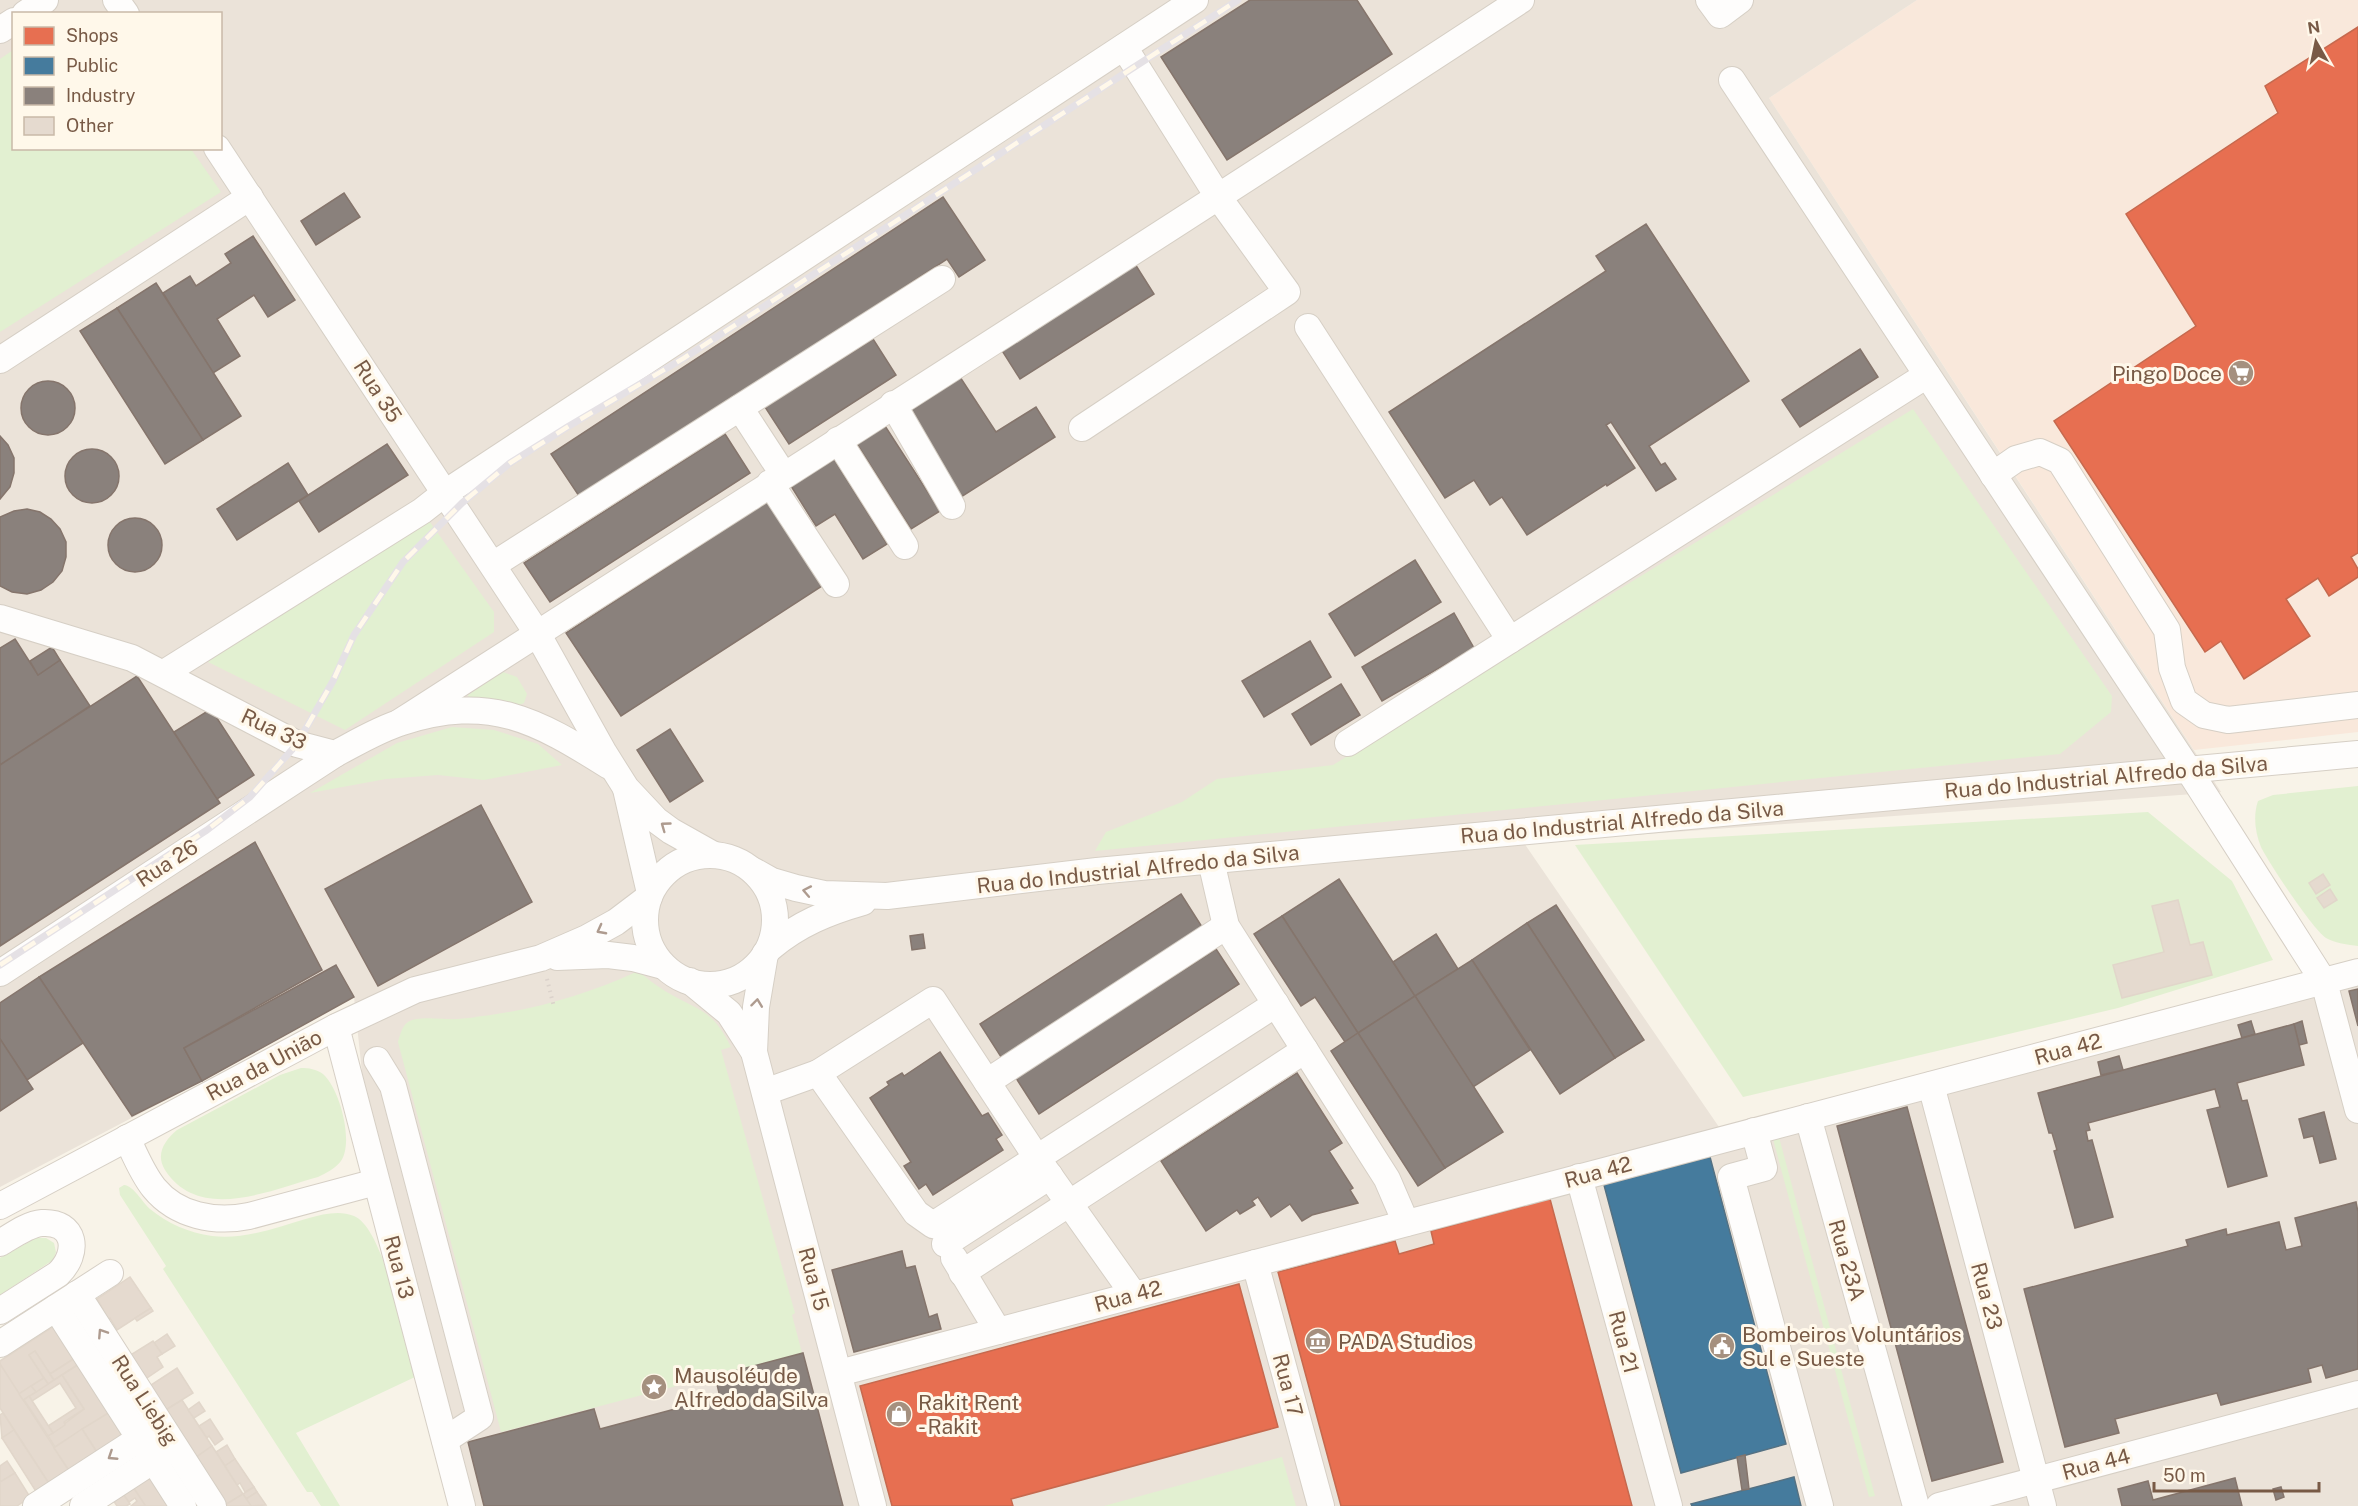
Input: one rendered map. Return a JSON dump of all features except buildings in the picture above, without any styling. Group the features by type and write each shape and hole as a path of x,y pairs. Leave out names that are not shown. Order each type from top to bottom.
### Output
{"street":[{"path":"28,12 45,0"},
{"path":"164,673 422,511 445,493 1195,0"},
{"path":"399,722 893,404 1219,198 1521,0"},
{"path":"1709,0 1720,15 1740,0"},
{"path":"1082,428 1287,292 1219,198 1124,47"},
{"path":"1732,80 2188,770 2324,981 2358,1110"},
{"name":"Rua 35","path":"218,150 537,633 620,779"},
{"path":"0,360 250,197"},
{"path":"493,565 942,279"},
{"path":"1308,327 1510,640"},
{"path":"1348,743 1927,375"},
{"path":"893,404 952,506"},
{"path":"740,408 836,584"},
{"path":"838,440 905,546"},
{"path":"1993,475 2016,459 2040,452 2060,461 2167,630 2172,668 2184,701 2204,715 2228,720 2358,705"},
{"name":"Rua 33","path":"0,618 132,658 297,744 335,754 399,722 432,714 461,711 492,712 519,717 566,739 620,779"},
{"name":"Rua 26","path":"0,973 335,754"},
{"name":"Rua do Industrial Alfredo da Silva","path":"754,871 772,881 824,894 886,896 1211,861 2358,754"},
{"path":"620,779 664,825 712,854 734,859 754,871 768,888 775,910 775,929 767,951 759,964 744,976 725,984 704,985 684,980 663,966 653,953 645,933 644,919 649,895 660,877 675,864 693,857 712,854"},
{"path":"620,779 649,895"},
{"path":"1211,861 1226,926 1387,1179 1406,1223"},
{"name":"Rua da União","path":"0,1206 336,1027 416,990 541,958 587,938 616,922 649,895"},
{"name":"Rua do Industrial Alfredo da Silva","path":"767,951 788,932 811,920 839,909 886,896"},
{"path":"987,1082 1226,926"},
{"name":"Rua 15","path":"754,1052 756,1007 767,951"},
{"name":"Rua da União","path":"541,958 608,955 633,958 663,966"},
{"name":"Rua 42","path":"839,1373 2358,972"},
{"name":"Rua 15","path":"690,981 729,1013 754,1052 873,1506"},
{"path":"765,1092 818,1073 933,1000 1043,1167 1134,1295"},
{"path":"939,1234 1043,1167 1276,1004"},
{"name":"Rua 13","path":"336,1027 462,1506"},
{"path":"962,1273 1305,1050"},
{"path":"377,1060 393,1086 480,1416 445,1440"},
{"path":"818,1073 916,1213 939,1234 998,1331"},
{"name":"Rua 23","path":"1931,1085 2043,1506"},
{"name":"Rua 23A","path":"1808,1117 1916,1506"},
{"path":"1754,1131 1764,1168 1731,1177 1821,1506"},
{"path":"127,1138 148,1178 165,1199 180,1209 216,1219 233,1220 376,1182"},
{"name":"Rua 21","path":"1579,1177 1669,1506"},
{"path":"0,1243 31,1226 48,1223 65,1230 72,1242 73,1250 66,1266 58,1274 0,1311"},
{"name":"Rua 17","path":"1255,1263 1321,1506"},
{"path":"0,1344 110,1273"},
{"name":"Rua Liebig","path":"77,1294 213,1506"},
{"name":"Rua Liebig","path":"56,1308 183,1506"},
{"path":"107,1388 129,1374"},
{"name":"Rua 44","path":"1939,1506 2358,1394"},
{"path":"43,1504 72,1496 139,1439 161,1425"},
{"path":"83,1506 175,1447"}],"shaded area":[{"path":"0,0 1917,0 1769,98 2221,792 1524,843 1730,1143 2358,986 2358,1506 449,1506 381,1251 354,997 202,1081 0,1187"},
{"path":"1917,0 2358,0 2358,732 2194,750 1769,98"}],"green space":[{"path":"12,51 12,150 192,150 221,192 0,332 0,59"},
{"path":"1913,409 2112,696 2111,712 2060,754 1095,851 1106,832 1182,802 1217,779 1333,765"},
{"path":"422,511 494,612 494,632 345,730 208,662"},
{"path":"503,672 517,677 527,694 524,703 519,705 469,701 468,695"},
{"path":"452,727 494,730 538,744 562,765 484,780 438,775 386,779 310,793 397,743"},
{"path":"2358,786 2358,946 2337,942 2320,933 2281,881 2265,855 2257,836 2255,818 2258,801 2273,795"},
{"path":"2148,812 2232,881 2273,960 2118,1008 1743,1097 1575,845"},
{"path":"638,971 661,989 710,1017 731,1047 721,1050 795,1313 792,1315 802,1353 501,1432 398,1042 401,1031 412,1020 458,1019 505,1013 550,1003 616,981"},
{"path":"301,1068 312,1069 323,1074 340,1103 346,1129 345,1152 341,1161 333,1169 318,1177 279,1189 237,1198 216,1199 197,1195 179,1186 165,1170 161,1153 169,1138 177,1130 280,1075"},
{"path":"1779,1137 1875,1496 1869,1497 1773,1139"},
{"path":"124,1185 131,1188 150,1209 164,1219 203,1235 224,1237 249,1234 332,1213 354,1216 365,1225 384,1263 415,1377 296,1433 340,1506 321,1506 312,1492 307,1492 163,1269 166,1266 120,1195 119,1188"},
{"path":"36,1238 46,1238 54,1243 56,1252 53,1260 0,1295 0,1258"},
{"path":"1282,1457 1296,1506 1104,1506"}],"railway":[{"path":"0,965 207,830 250,797 297,744 333,681 354,635 403,562 462,503 510,463 684,358 1238,0"}],"place":[{"name":"Pingo Doce","path":"2241,373"},
{"name":"PADA Studios","path":"1318,1341"},
{"name":"Bombeiros Voluntários Sul e Sueste","path":"1722,1346"},
{"name":"Mausoléu de Alfredo da Silva","path":"654,1387"},
{"name":"Rakit Rent - Rakit","path":"899,1414"}]}
